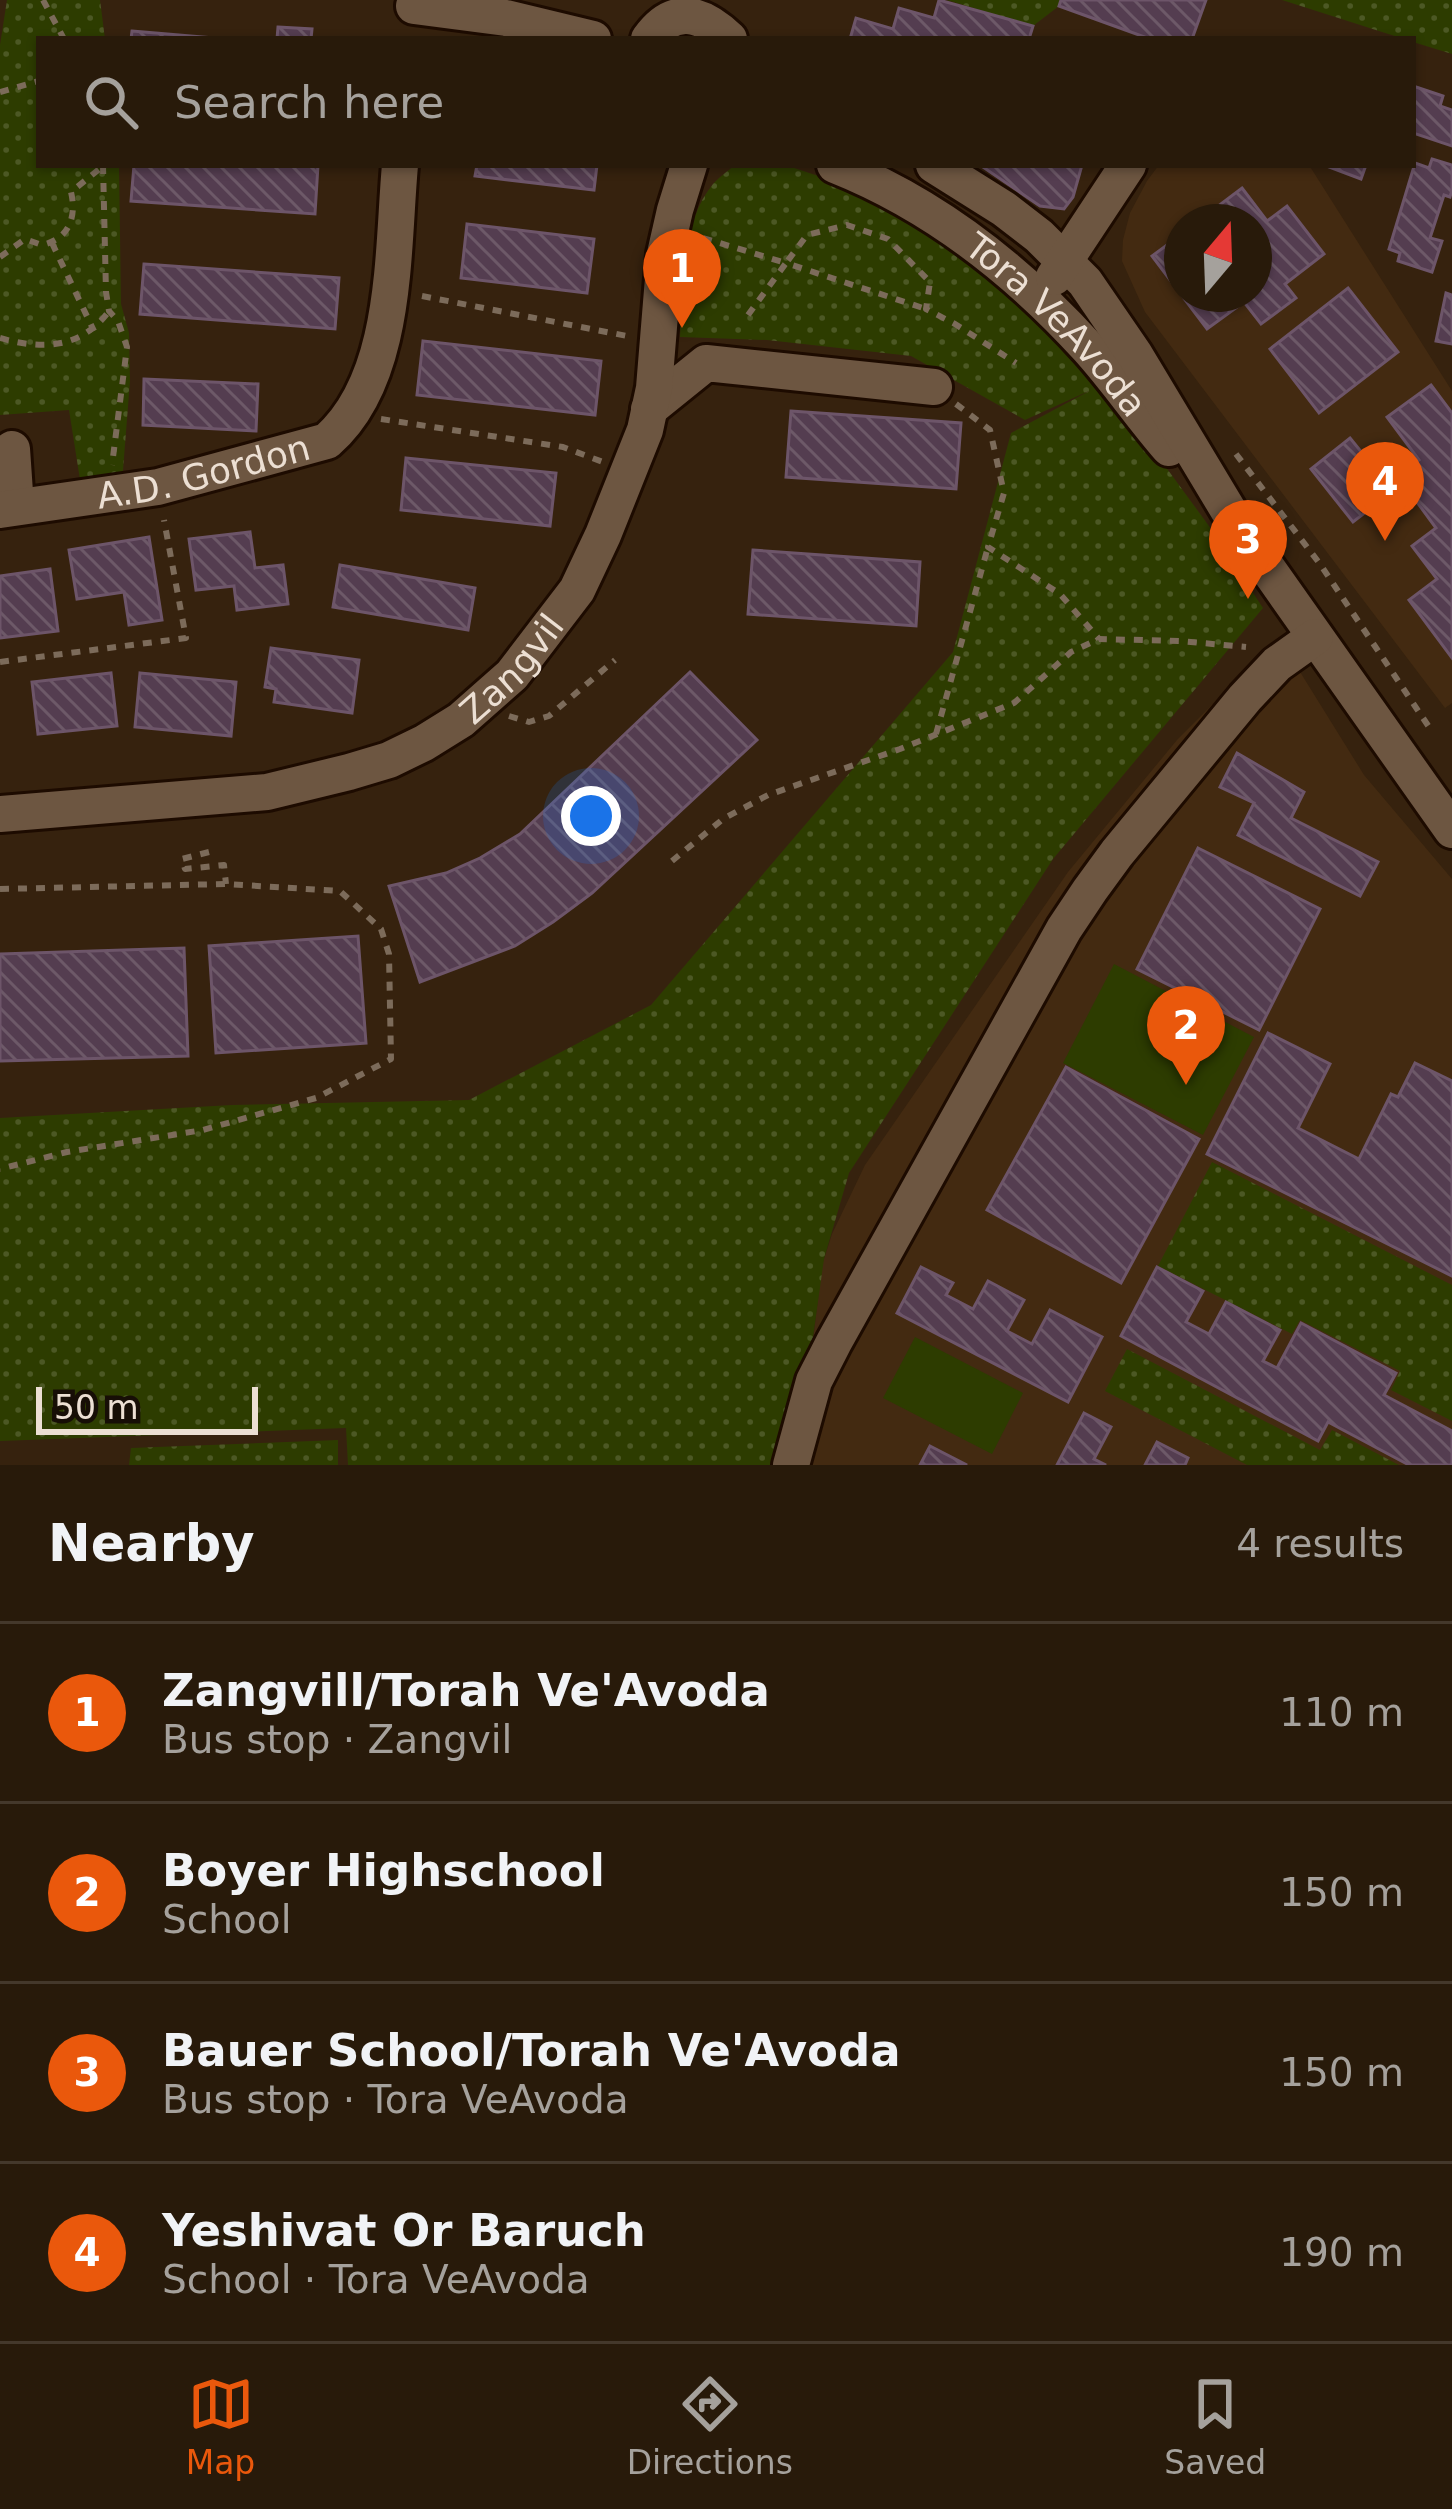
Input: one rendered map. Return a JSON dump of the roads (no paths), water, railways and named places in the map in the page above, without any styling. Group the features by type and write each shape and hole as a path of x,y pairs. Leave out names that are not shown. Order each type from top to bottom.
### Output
{"street":[{"path":"730,0 732,36"},
{"path":"413,15 506,18 580,36"},
{"path":"659,22 702,18 728,36"},
{"name":"A.D. Gordon","path":"8,508 158,487 327,441 346,425 377,363 386,322 400,168"},
{"name":"Zangvil","path":"0,814 267,792 389,760 460,720 512,675 577,590 645,430 665,254 688,168"},
{"name":"Tora VeAvoda","path":"842,168 955,229 1041,301 1088,347 1239,528"},
{"name":"Tora VeAvoda","path":"939,168 1004,209 1065,259 1085,282 1135,355 1239,528 1315,638 1445,805"},
{"path":"1041,301 1127,168"},
{"path":"649,409 706,363 934,387"},
{"path":"8,508 12,449"},
{"path":"791,1465 814,1381 1064,929 1117,853 1245,698 1277,664 1315,638"}],"place":[{"name":"Zangvill/Torah Ve'Avoda","path":"682,328"},
{"name":"Yeshivat Or Baruch","path":"1385,541"},
{"name":"Bauer School/Torah Ve'Avoda","path":"1248,599"},
{"name":"Boyer Highschool","path":"1186,1085"}]}
